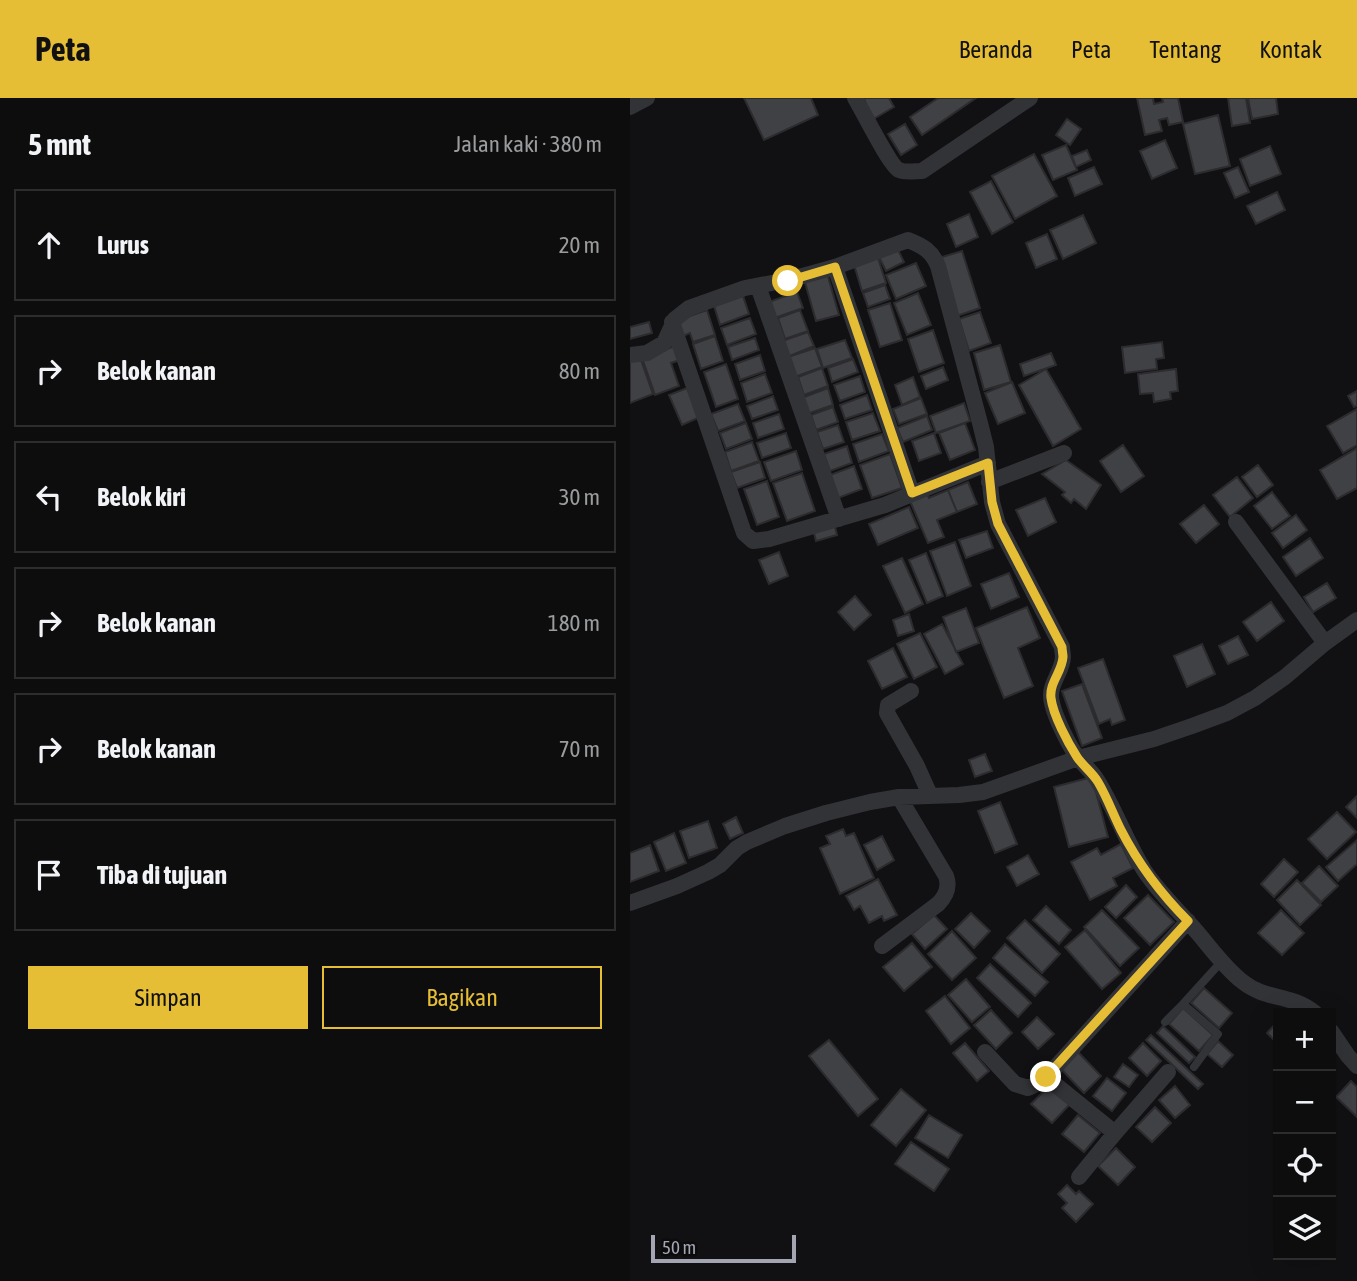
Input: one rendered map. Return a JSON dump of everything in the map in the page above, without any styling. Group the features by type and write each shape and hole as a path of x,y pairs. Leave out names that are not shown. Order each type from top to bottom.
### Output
{"street":[{"path":"630,107 647,98"},
{"path":"855,98 896,168 910,172 922,171 1030,98"},
{"path":"630,355 647,353 664,343 672,322 689,308 745,288 788,281 908,240 935,257 986,447 992,502 998,524 1062,647 1063,657 1050,695 1059,723 1078,758 1102,788 1122,832 1145,872 1167,900 1250,989 1262,995 1297,1002 1307,1008"},
{"path":"835,267 912,493"},
{"path":"758,286 839,519"},
{"path":"672,322 748,539 760,542 885,505 988,463"},
{"path":"989,482 1064,453"},
{"path":"1236,522 1325,643"},
{"path":"630,903 708,872 720,865 737,848 785,826 826,813 899,797 983,792 1078,758 1154,739 1227,713 1285,677 1357,620"},
{"path":"911,691 888,705 887,713 930,795"},
{"path":"882,946 943,900 948,882 899,797"},
{"path":"985,1052 1015,1084 1028,1088 1043,1081 1188,921"},
{"path":"1336,1038 1357,1066"},
{"path":"1079,1177 1168,1072"},
{"path":"1046,1077 1115,1133"}],"lane":[{"path":"1165,1022 1222,961"},
{"path":"1182,1004 1218,1034 1194,1067"}],"building":[{"path":"744,98 811,98 818,115 764,140"},
{"path":"864,98 889,98 894,107 870,121"},
{"path":"938,98 976,98 922,135 910,117"},
{"path":"1137,98 1153,98 1154,104 1163,102 1162,98 1178,98 1183,122 1169,125 1167,118 1159,120 1162,131 1145,135"},
{"path":"1228,98 1246,98 1250,123 1232,126"},
{"path":"1248,98 1276,98 1278,114 1252,119"},
{"path":"1218,115 1230,166 1195,174 1183,124"},
{"path":"1067,119 1081,129 1070,145 1056,135"},
{"path":"905,124 917,145 901,155 888,134"},
{"path":"1165,140 1177,168 1152,179 1140,151"},
{"path":"1066,145 1077,170 1053,180 1042,155"},
{"path":"1270,146 1281,174 1250,186 1240,159"},
{"path":"1087,150 1091,160 1076,167 1072,156"},
{"path":"1034,154 1057,196 1015,219 992,176"},
{"path":"1094,167 1102,184 1075,196 1068,178"},
{"path":"1238,167 1249,192 1235,198 1224,173"},
{"path":"991,181 1013,222 992,234 970,192"},
{"path":"1277,192 1285,210 1256,224 1247,206"},
{"path":"969,214 978,237 956,247 947,224"},
{"path":"1083,215 1096,243 1063,259 1050,230"},
{"path":"1047,234 1057,259 1036,268 1026,243"},
{"path":"897,248 904,262 886,271 879,257"},
{"path":"962,251 980,308 957,316 939,258"},
{"path":"878,258 886,283 862,291 854,265"},
{"path":"916,263 926,286 896,299 886,275"},
{"path":"827,273 839,315 816,321 804,279"},
{"path":"793,284 794,289 781,294 779,288"},
{"path":"885,285 890,299 868,307 863,293"},
{"path":"797,292 803,308 772,319 766,303"},
{"path":"918,293 931,325 907,335 894,303"},
{"path":"743,296 749,314 720,325 714,306"},
{"path":"890,303 902,340 880,347 868,310"},
{"path":"707,310 715,335 693,342 690,333 683,336 678,320"},
{"path":"800,310 808,331 785,339 778,318"},
{"path":"980,312 991,343 969,351 959,319"},
{"path":"750,318 756,334 727,345 721,328"},
{"path":"649,322 652,333 630,339 630,327"},
{"path":"933,330 944,363 919,372 908,339"},
{"path":"808,332 814,346 785,358 779,342"},
{"path":"715,336 723,361 701,369 693,344"},
{"path":"755,338 759,350 732,360 728,347"},
{"path":"845,340 852,358 823,368 817,349"},
{"path":"1162,342 1164,358 1156,359 1157,369 1125,373 1122,347"},
{"path":"1000,345 1011,382 984,390 974,353"},
{"path":"675,346 680,360 671,363 679,386 655,395 642,358"},
{"path":"815,348 822,367 792,378 785,358"},
{"path":"1051,353 1056,365 1024,376 1020,364"},
{"path":"760,355 765,371 740,380 735,364"},
{"path":"640,357 653,394 630,403 630,361"},
{"path":"853,359 858,372 832,382 828,368"},
{"path":"726,364 738,399 716,407 704,372"},
{"path":"943,367 948,380 926,389 921,376"},
{"path":"822,368 828,386 804,395 798,377"},
{"path":"1046,369 1081,429 1053,446 1019,385"},
{"path":"1176,369 1178,391 1170,392 1171,399 1154,402 1153,393 1140,394 1138,374"},
{"path":"765,374 772,393 747,402 741,383"},
{"path":"860,376 865,392 840,401 834,385"},
{"path":"913,377 920,397 902,405 895,385"},
{"path":"1012,382 1025,413 998,424 985,393"},
{"path":"687,388 700,417 682,425 669,395"},
{"path":"828,388 833,405 804,415 799,399"},
{"path":"1357,391 1357,406 1354,407 1348,396"},
{"path":"867,395 872,410 845,419 840,405"},
{"path":"773,396 778,410 752,419 747,406"},
{"path":"921,398 927,414 899,424 893,409"},
{"path":"964,403 970,421 936,433 930,416"},
{"path":"738,404 745,421 718,431 711,414"},
{"path":"833,407 838,422 816,430 811,415"},
{"path":"1357,409 1357,445 1343,453 1327,426"},
{"path":"873,413 880,431 852,440 846,422"},
{"path":"779,414 784,429 758,438 753,423"},
{"path":"927,416 932,430 903,442 897,428"},
{"path":"746,423 752,439 726,449 720,433"},
{"path":"965,423 975,450 950,460 939,433"},
{"path":"838,425 844,442 823,449 817,432"},
{"path":"786,433 791,448 762,458 757,443"},
{"path":"934,433 941,453 919,461 912,441"},
{"path":"882,434 889,451 859,462 853,444"},
{"path":"752,442 759,461 731,471 725,452"},
{"path":"1123,445 1144,476 1121,492 1100,461"},
{"path":"847,446 852,463 830,471 824,454"},
{"path":"1357,448 1357,488 1337,499 1320,470"},
{"path":"796,451 802,470 771,481 764,462"},
{"path":"890,454 902,488 872,498 860,465"},
{"path":"1066,460 1101,485 1086,509 1074,499 1071,503 1062,495 1065,492 1042,474"},
{"path":"760,462 765,478 737,488 731,472"},
{"path":"1258,465 1273,485 1257,497 1242,477"},
{"path":"854,466 862,489 838,498 830,475"},
{"path":"802,473 815,511 787,521 773,483"},
{"path":"1237,477 1253,498 1230,517 1213,495"},
{"path":"767,481 779,517 757,525 744,489"},
{"path":"968,482 977,504 957,512 948,490"},
{"path":"948,490 957,512 937,520 944,537 928,543 910,501 927,494 929,498"},
{"path":"1272,492 1290,516 1272,529 1254,506"},
{"path":"1045,498 1056,522 1028,536 1016,510"},
{"path":"1204,505 1219,524 1196,543 1180,524"},
{"path":"909,507 918,528 878,545 869,524"},
{"path":"1296,515 1307,530 1283,548 1272,533"},
{"path":"834,523 837,535 816,541 813,529"},
{"path":"987,531 993,548 966,558 959,540"},
{"path":"1310,538 1323,558 1296,576 1283,557"},
{"path":"955,542 971,586 947,596 930,551"},
{"path":"779,552 788,576 769,584 759,560"},
{"path":"926,553 943,596 927,603 909,560"},
{"path":"902,558 923,604 905,613 883,566"},
{"path":"1009,573 1019,597 991,609 981,584"},
{"path":"1327,583 1336,598 1313,612 1304,597"},
{"path":"855,596 871,615 854,630 838,612"},
{"path":"1271,602 1284,621 1257,641 1243,622"},
{"path":"1027,607 1040,638 1018,648 1033,686 1004,698 976,628"},
{"path":"966,608 979,643 956,652 943,617"},
{"path":"909,614 914,631 898,636 893,620"},
{"path":"942,624 963,664 945,674 924,634"},
{"path":"920,633 937,667 914,679 897,644"},
{"path":"1238,636 1248,655 1228,664 1219,646"},
{"path":"1202,644 1215,674 1187,687 1174,656"},
{"path":"893,648 907,677 882,689 868,661"},
{"path":"1103,659 1125,720 1112,725 1110,719 1099,724 1078,668"},
{"path":"1082,684 1102,738 1082,746 1062,691"},
{"path":"985,754 992,771 975,777 969,760"},
{"path":"1092,777 1108,837 1069,847 1054,787"},
{"path":"1357,796 1357,818 1346,807"},
{"path":"1000,802 1017,844 995,853 978,811"},
{"path":"1337,812 1356,832 1327,859 1308,839"},
{"path":"736,817 743,833 730,839 723,824"},
{"path":"708,821 717,848 689,858 680,831"},
{"path":"843,829 846,836 854,833 874,878 840,894 820,848 830,844 826,836"},
{"path":"674,833 686,863 666,871 654,842"},
{"path":"882,836 894,860 877,870 864,845"},
{"path":"1357,840 1357,864 1338,881 1326,867"},
{"path":"1121,844 1133,868 1113,878 1117,886 1090,900 1071,862 1097,848 1101,855"},
{"path":"650,845 659,871 630,882 630,853"},
{"path":"1028,855 1039,874 1017,886 1007,867"},
{"path":"1284,859 1298,872 1274,897 1261,884"},
{"path":"1319,866 1338,886 1321,902 1302,883"},
{"path":"878,879 897,915 884,921 882,916 869,923 860,906 854,910 846,896"},
{"path":"1297,880 1321,905 1300,925 1277,900"},
{"path":"1126,885 1137,897 1116,918 1105,907"},
{"path":"1148,895 1174,922 1150,945 1124,918"},
{"path":"1046,906 1071,930 1059,944 1033,920"},
{"path":"1102,910 1139,948 1120,966 1084,927"},
{"path":"1281,910 1304,933 1282,955 1258,933"},
{"path":"971,913 990,931 974,948 955,929"},
{"path":"934,915 947,929 925,949 912,934"},
{"path":"1025,920 1060,954 1042,973 1007,938"},
{"path":"1085,930 1121,973 1102,989 1065,947"},
{"path":"952,931 976,958 952,980 928,954"},
{"path":"912,943 932,967 904,991 883,967"},
{"path":"1005,944 1048,982 1035,996 993,958"},
{"path":"990,964 1031,1003 1018,1017 977,978"},
{"path":"966,979 990,1007 972,1022 948,995"},
{"path":"1204,988 1232,1013 1219,1028 1191,1003"},
{"path":"945,996 970,1028 951,1044 926,1011"},
{"path":"1183,1008 1213,1035 1199,1051 1169,1024"},
{"path":"991,1010 1012,1033 996,1049 974,1025"},
{"path":"1037,1017 1054,1034 1038,1049 1022,1032"},
{"path":"1163,1026 1195,1057 1189,1063 1157,1033"},
{"path":"1273,1026 1273,1039 1267,1033"},
{"path":"1151,1035 1203,1084 1198,1089 1146,1040"},
{"path":"829,1040 878,1099 858,1116 809,1056"},
{"path":"1218,1041 1233,1055 1222,1067 1207,1054"},
{"path":"965,1043 989,1071 977,1081 953,1053"},
{"path":"1143,1043 1161,1061 1147,1076 1129,1058"},
{"path":"1077,1051 1101,1076 1084,1093 1060,1068"},
{"path":"1123,1064 1138,1075 1129,1087 1114,1077"},
{"path":"1107,1078 1126,1093 1112,1111 1093,1096"},
{"path":"1351,1081 1357,1087 1357,1117 1336,1097"},
{"path":"1050,1085 1070,1104 1052,1123 1031,1104"},
{"path":"1175,1086 1190,1105 1175,1118 1159,1100"},
{"path":"901,1089 926,1110 896,1146 871,1125"},
{"path":"1155,1107 1171,1123 1152,1142 1136,1127"},
{"path":"929,1115 962,1135 948,1158 915,1138"},
{"path":"1078,1115 1100,1133 1084,1152 1062,1134"},
{"path":"911,1142 949,1169 934,1191 895,1164"},
{"path":"1116,1148 1135,1167 1118,1185 1098,1166"},
{"path":"1067,1185 1076,1194 1079,1191 1093,1204 1076,1222 1062,1208 1067,1203 1058,1194"}],"route":[{"path":"788,281 835,267 912,493 988,463 992,502 998,524 1062,647 1063,657 1050,695 1059,723 1078,758 1102,788 1122,832 1145,872 1188,921 1046,1077"}]}
